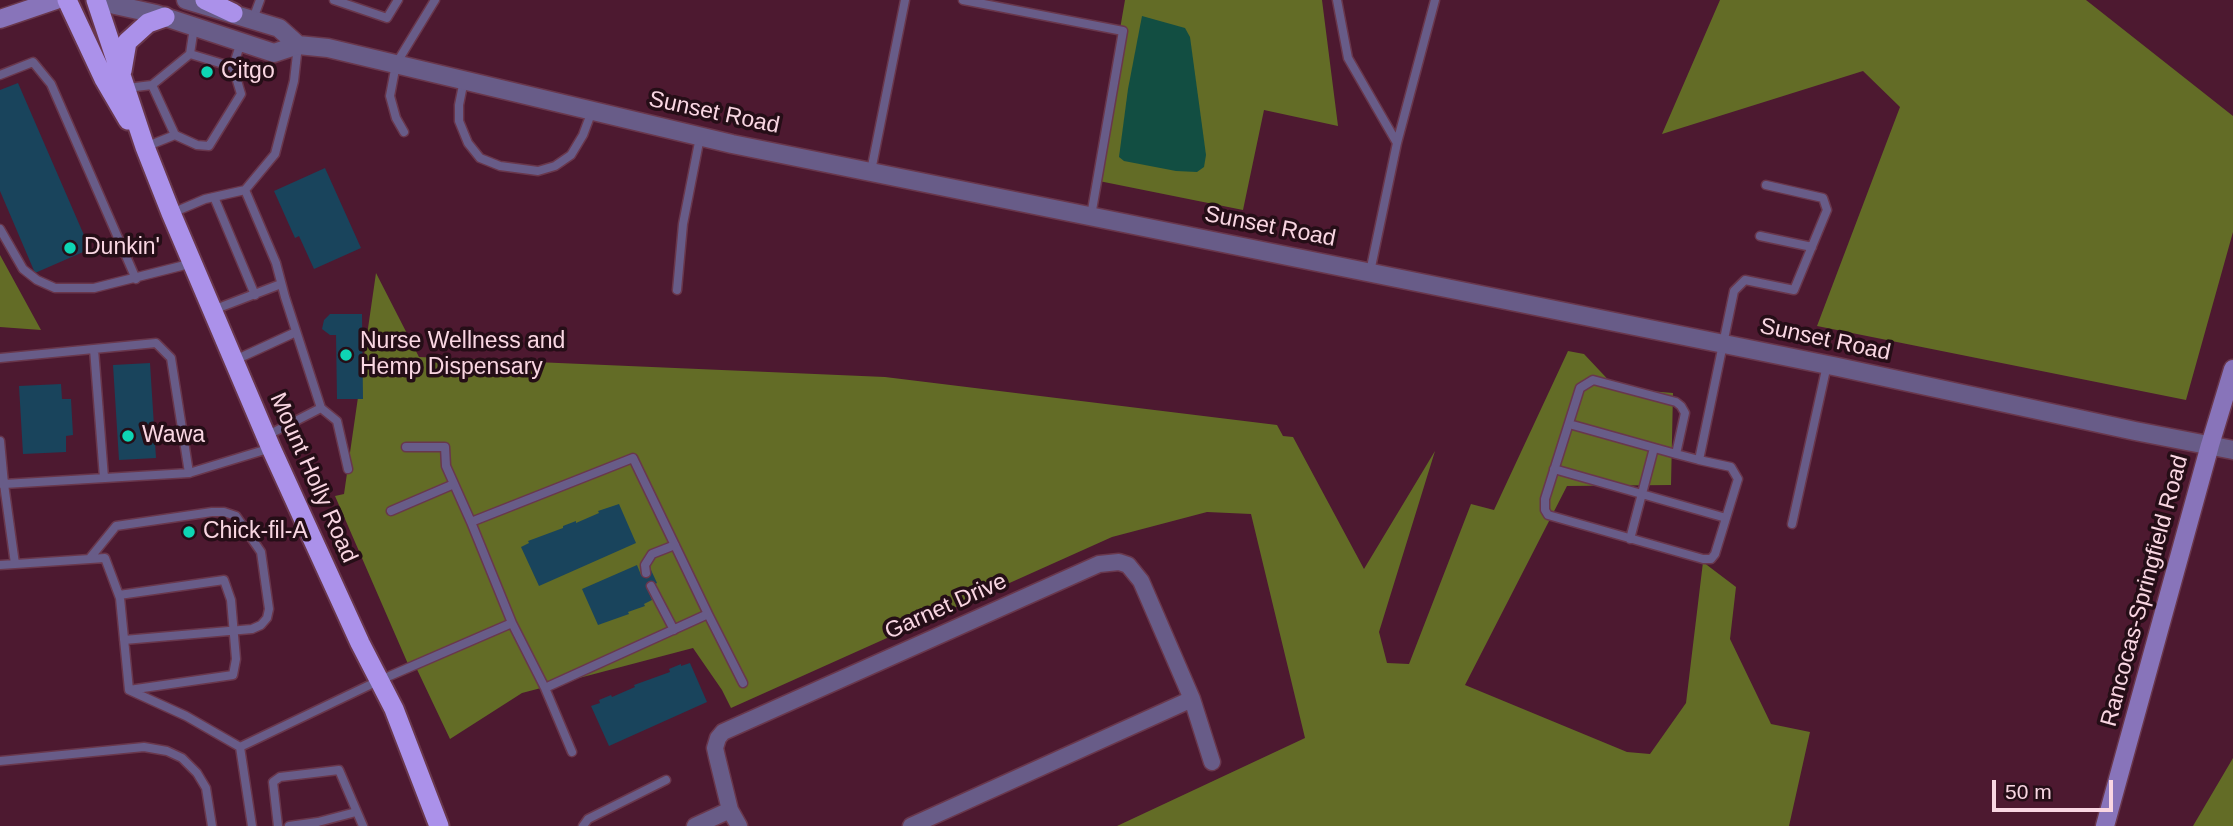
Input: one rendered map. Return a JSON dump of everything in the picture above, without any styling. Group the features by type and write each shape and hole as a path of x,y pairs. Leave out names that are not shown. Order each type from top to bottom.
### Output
{"highway":[{"name":"Mount Holly Road","path":"67,0 104,79 145,148"},
{"name":"Mount Holly Road","path":"96,0 145,148 171,213 269,442 378,681 394,709 439,826"},
{"path":"205,0 233,13"},
{"path":"124,80 127,42 148,23 165,17"}],"main road":[{"path":"0,19 56,0"},
{"name":"Rancocas-Springfield Road","path":"2105,826 2233,369"}],"street":[{"name":"Sunset Road","path":"106,0 114,5 165,17 274,52 298,46 328,48 700,136 2233,450"},
{"path":"186,0 279,28 298,46"},
{"name":"Garnet Drive","path":"739,826 730,810 715,748 723,732 1099,564 1119,562 1128,565 1141,581 1192,699 1212,762"},
{"path":"911,826 1192,699"},
{"path":"695,826 730,810"}],"lane":[{"path":"253,19 260,0"},
{"path":"334,0 387,18 398,0"},
{"path":"404,132 396,118 390,96 396,64 435,0"},
{"path":"872,171 905,0"},
{"path":"963,0 1123,31 1091,215"},
{"path":"1337,0 1348,58 1397,143"},
{"path":"1370,272 1397,143 1435,0"},
{"path":"124,80 152,85 190,54 194,27"},
{"path":"152,85 175,135 197,145 209,146 241,94 233,67 241,42"},
{"path":"171,213 214,197 246,190 275,154 294,81 298,46"},
{"path":"190,54 233,67"},
{"path":"0,75 33,62 51,84 136,279"},
{"path":"464,80 459,121 467,143 480,158 500,166 538,171 555,166 571,155 583,135 592,111"},
{"path":"145,148 175,135"},
{"path":"677,290 682,224 700,136"},
{"path":"1699,460 1734,291 1745,281 1794,290 1827,210 1823,198 1766,185"},
{"path":"246,190 276,263 321,408 337,421 348,469"},
{"path":"214,197 255,295"},
{"path":"0,229 23,270 55,288 94,288 193,263"},
{"path":"1760,236 1812,247"},
{"path":"213,310 281,284"},
{"path":"235,360 296,332"},
{"path":"0,358 156,343 171,358 189,472"},
{"path":"94,349 104,478"},
{"path":"1792,524 1827,365"},
{"path":"1569,424 1676,454 1731,467 1735,470 1738,479 1716,554 1711,559 1548,515 1545,510 1545,499 1580,388 1593,380 1676,402 1681,406 1685,413 1676,454"},
{"path":"2,484 189,472 269,442 321,408"},
{"path":"0,441 2,484 15,564"},
{"path":"406,447 445,447 446,466 512,623 572,752"},
{"path":"1630,538 1654,448"},
{"path":"471,523 633,458 743,683"},
{"path":"1555,469 1726,518"},
{"path":"391,511 454,484"},
{"path":"90,558 116,526 212,512 236,516 261,552 269,609 267,618 261,625 124,640"},
{"path":"646,573 645,565 652,555 675,545"},
{"path":"0,565 105,558 119,595 129,690"},
{"path":"119,595 224,580 231,600 236,659 233,675 129,690"},
{"path":"651,586 674,630"},
{"path":"544,688 708,614"},
{"path":"240,747 378,681 512,623"},
{"path":"129,690 186,716 240,747"},
{"path":"0,761 144,747 167,751 182,758 197,773 206,788 212,826"},
{"path":"240,747 252,826"},
{"path":"278,826 273,782 280,777 339,770 363,826"},
{"path":"583,826 588,819 666,780"},
{"path":"289,826 356,812"}],"green space":[{"path":"1125,0 1322,0 1338,126 1264,110 1243,210 1094,180"},
{"path":"1720,0 2086,0 2233,116 2233,232 2186,400 1817,326 1900,107 1863,71 1662,134"},
{"path":"0,255 41,330 0,327"},
{"path":"376,273 419,357 885,377 1277,425 1283,436 1293,437 1364,569 1435,451 1379,632 1387,663 1409,664 1471,504 1494,510 1568,351 1584,354 1616,388 1673,393 1671,485 1567,486 1465,685 1627,752 1650,754 1686,703 1703,562 1736,587 1730,639 1771,724 1810,732 1789,826 1117,826 1305,738 1251,514 1207,512 1112,537 731,708 693,648 522,693 450,739 413,661 408,664 335,496 344,494"},
{"path":"2233,758 2233,826 2193,826"}],"shaded area":[{"path":"1142,16 1185,28 1190,37 1206,155 1204,167 1197,172 1176,171 1124,161 1119,157"}],"building":[{"path":"18,83 90,249 35,273 0,191 0,90"},
{"path":"325,168 361,248 314,269 299,236 295,238 274,191"},
{"path":"330,314 362,314 363,399 337,399 336,335 330,335 322,329 324,320"},
{"path":"150,363 156,458 119,460 113,365"},
{"path":"61,384 62,399 71,399 73,435 66,436 66,452 23,454 19,386"},
{"path":"619,504 636,543 539,586 521,547 529,543 528,541"},
{"path":"637,565 641,575 651,570 657,583 647,588 652,600 644,604 645,606 628,612 629,614 598,625 582,589"},
{"path":"690,663 707,702 609,746 591,706 600,703 599,700 670,672 669,669"}],"place":[{"name":"Citgo","path":"207,72"},
{"name":"Dunkin'","path":"70,248"},
{"name":"Nurse Wellness and Hemp Dispensary","path":"346,355"},
{"name":"Wawa","path":"128,436"},
{"name":"Chick-fil-A","path":"189,532"}]}
